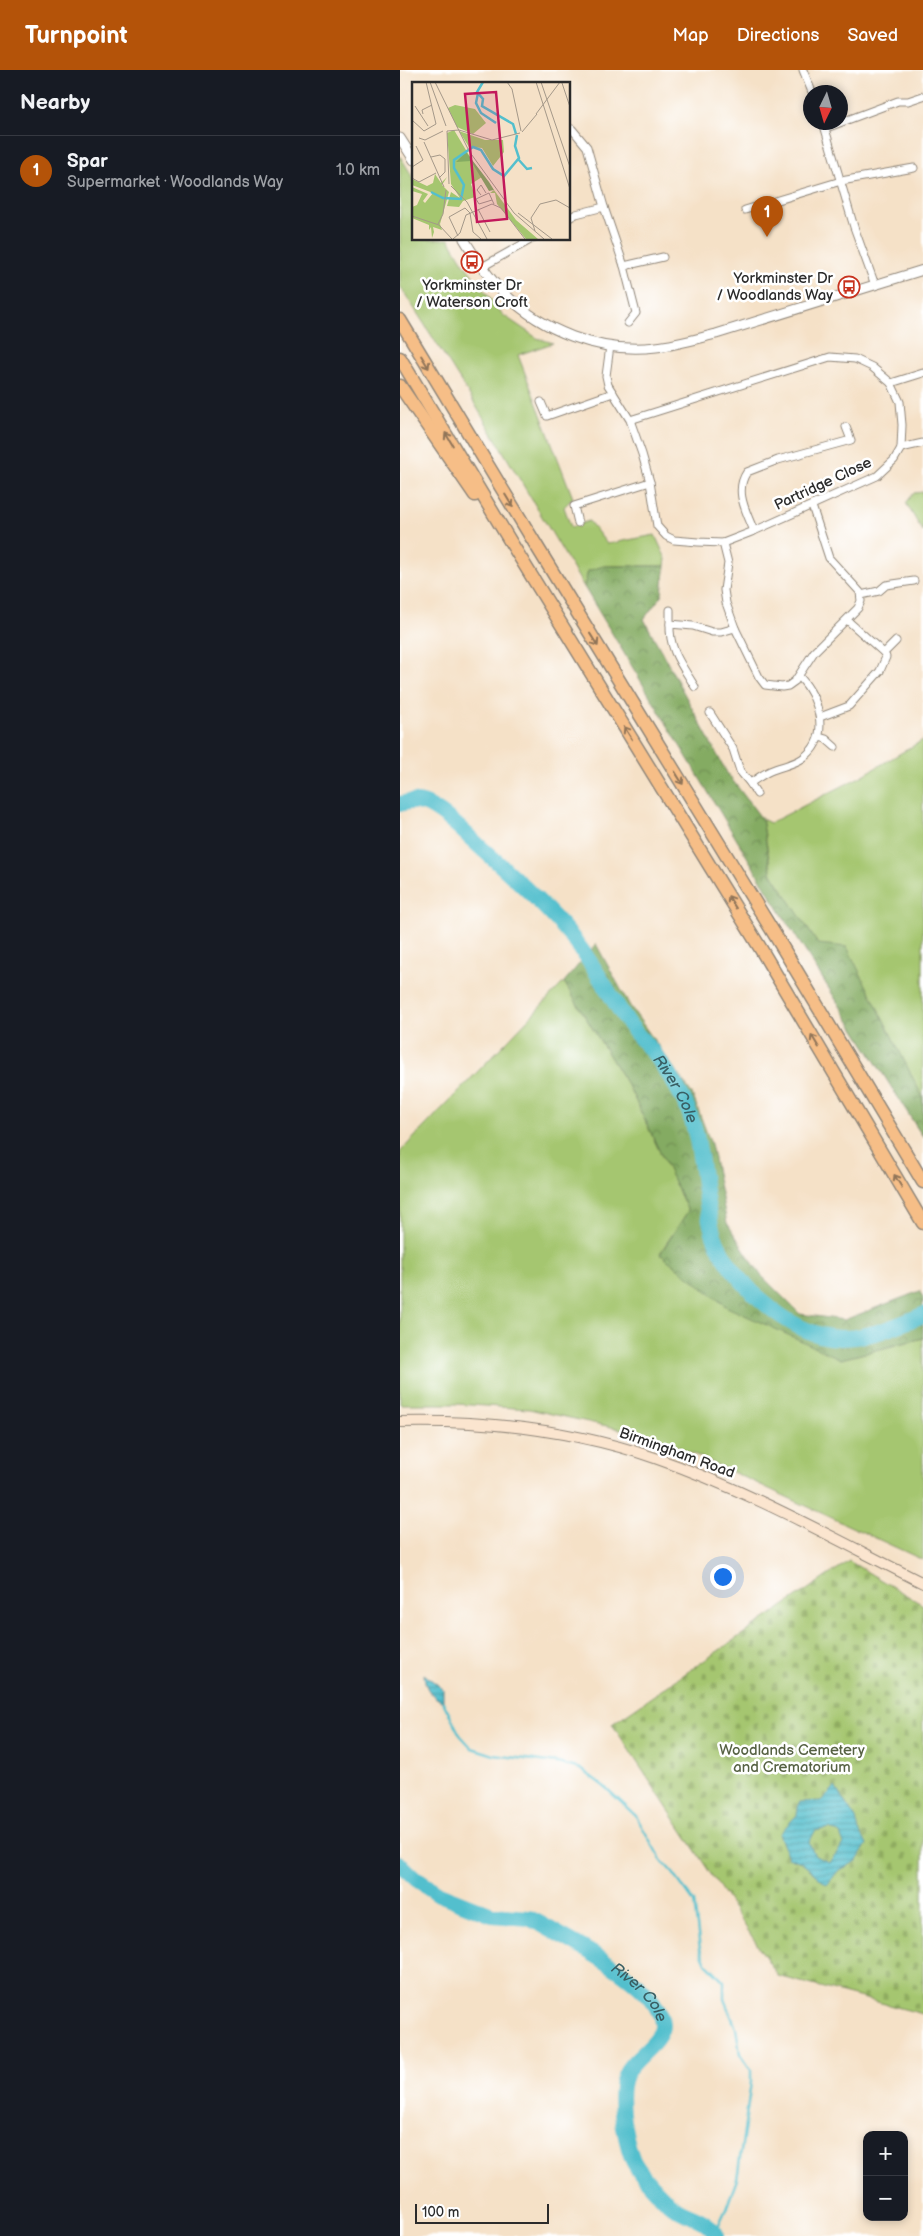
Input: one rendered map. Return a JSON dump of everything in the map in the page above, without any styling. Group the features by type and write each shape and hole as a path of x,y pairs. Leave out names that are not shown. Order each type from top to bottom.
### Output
{"highway":[{"path":"400,320 536,546 780,943 923,1182"},
{"path":"400,358 759,946 923,1223"},
{"path":"400,386 461,477 510,541"}],"main road":[{"name":"Birmingham Road","path":"400,1422 480,1423 532,1429 581,1438 654,1457 742,1492 923,1583"}],"street":[{"path":"803,70 809,85"},
{"path":"848,117 898,101 908,101 923,96"},
{"path":"572,129 587,147 604,207 624,266 636,313 628,323"},
{"path":"826,130 875,285"},
{"path":"400,138 412,157"},
{"path":"745,210 841,181 914,168"},
{"path":"570,218 604,207"},
{"path":"465,240 482,267 502,291 538,319 570,336 610,346 655,348 681,343 923,270"},
{"path":"482,267 530,240"},
{"path":"624,266 663,257"},
{"path":"578,523 574,506 650,482 630,420 608,385 606,376 610,346"},
{"path":"630,420 830,357 855,359 872,367 891,383 900,402 901,448 923,443"},
{"path":"891,383 923,373"},
{"path":"541,402 547,416 613,393"},
{"path":"754,531 740,492 740,483 747,472 778,460 851,440 846,427"},
{"name":"Partridge Close","path":"650,482 657,526 666,536 674,540 723,543 812,506 877,476 894,460 901,448"},
{"path":"723,543 728,563 724,590 735,628 759,678 765,685 776,687 788,686 799,676 814,652 858,608 861,595 856,586 829,558 812,506"},
{"path":"861,595 879,591 886,585 914,581"},
{"path":"670,610 670,640 676,655 695,687"},
{"path":"820,717 850,706 880,671 886,657 884,653 847,620"},
{"path":"670,624 693,626 712,632 721,632 735,628"},
{"path":"884,653 896,641"},
{"path":"750,783 768,772 793,764 804,757 814,746 819,736 820,717 811,689 799,676"},
{"path":"710,714 733,748 740,771 758,794"},
{"path":"819,736 835,747"}],"green space":[{"path":"400,156 412,176 412,240 450,240 464,264 503,315 537,338 553,343 518,355 573,498 564,507 571,527 589,521 607,544 655,535 666,559 665,566 604,566 588,571 584,587 470,396 400,286"},
{"path":"923,492 923,532 906,503 914,493"},
{"path":"604,566 665,566 662,595 644,619 727,773 762,819 771,872 818,944 847,947 923,1098 923,1137 778,908 584,587 588,571"},
{"path":"923,740 923,1137 778,908 762,819 770,823 860,777"},
{"path":"596,944 630,1006 692,1094 711,1144 727,1223 760,1274 800,1314 844,1320 920,1291 923,1299 923,1338 841,1359 727,1307 660,1254 688,1211 630,1089 564,982"},
{"path":"564,982 630,1089 688,1211 660,1253 841,1359 923,1338 923,1560 657,1437 529,1409 456,1404 400,1404 400,1152"},
{"name":"Woodlands Cemetery and Crematorium","path":"849,1561 923,1605 923,2014 778,1976 612,1724"}],"water":[{"path":"424,1674 443,1689 443,1702 429,1691"},
{"path":"835,1787 856,1819 859,1831 867,1844 857,1861 838,1871 827,1885 801,1862 788,1857 779,1834 797,1815 799,1802 821,1801","holes":["830,1828 840,1834 844,1844 829,1862 815,1856 809,1843 815,1831"]}],"waterway":[{"name":"River Cole","path":"400,804 407,802 425,804 448,818 526,889 578,945 594,967 629,1024 657,1057 688,1108 697,1141 711,1225 718,1244 743,1282 761,1300 780,1315 800,1327 821,1335 841,1338 873,1334 923,1315"},
{"path":"443,1702 460,1735 472,1748 494,1755 557,1763 581,1769 606,1788 636,1816 661,1860 694,1902 700,1949 706,1963 724,1981 724,1999 736,2028 740,2054 751,2070 751,2082 737,2179 715,2233"},
{"name":"River Cole","path":"400,1864 416,1879 439,1894 492,1915 529,1918 539,1923 612,1966 631,1979 646,1994 657,2009 662,2024 661,2031 652,2044 628,2069 622,2084 622,2117 629,2150 639,2170 663,2198 680,2211 703,2221 716,2236"}],"place":[{"name":"Spar","path":"767,237"},
{"name":"Yorkminster Dr / Waterson Croft","path":"472,262"},
{"name":"Yorkminster Dr / Woodlands Way","path":"849,287"}]}
